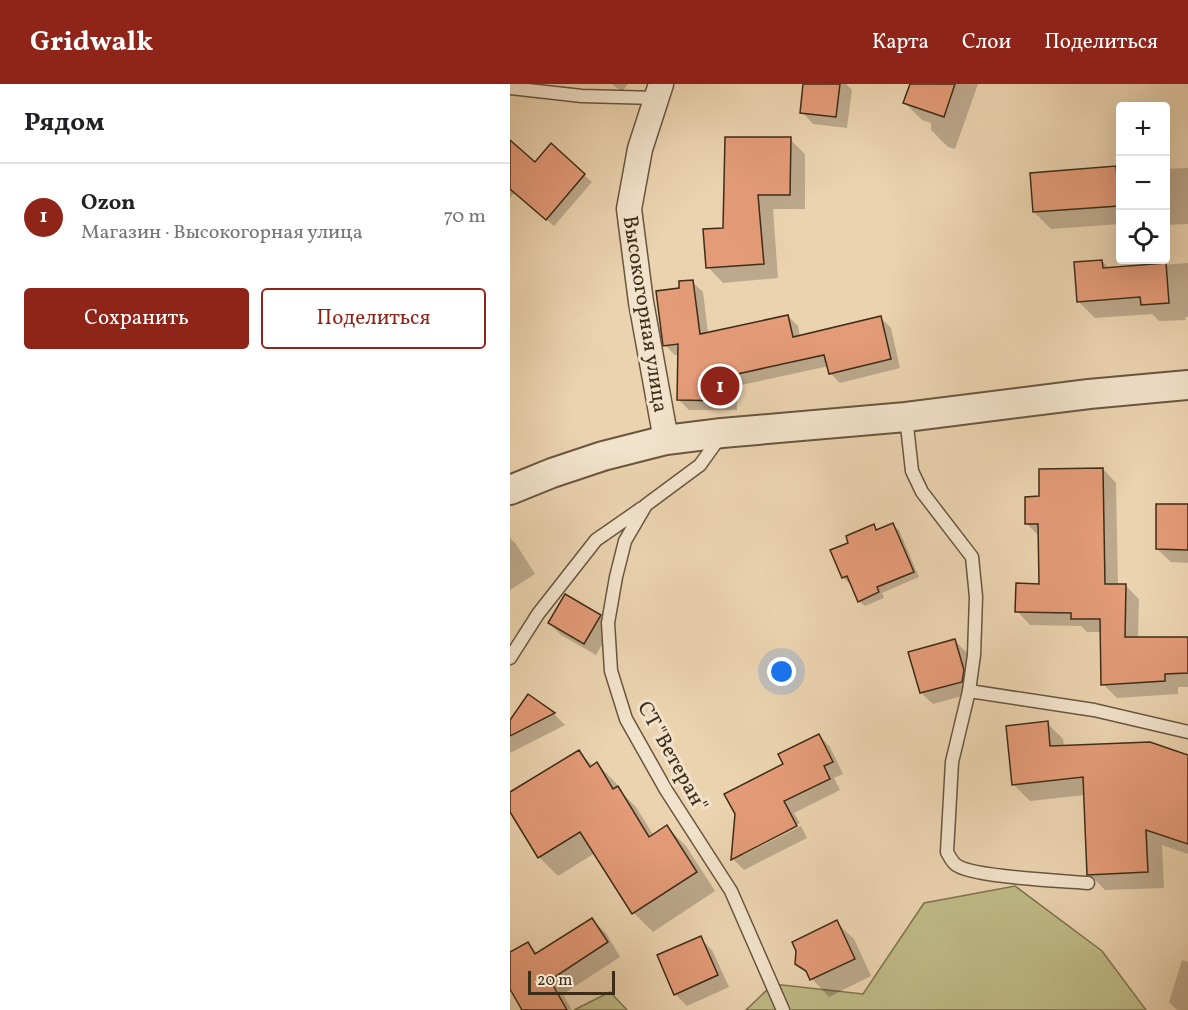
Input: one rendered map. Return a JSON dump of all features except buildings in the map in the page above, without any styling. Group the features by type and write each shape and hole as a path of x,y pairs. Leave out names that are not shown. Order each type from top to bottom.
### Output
{"street":[{"name":"Высокогорная улица","path":"659,91 640,149 629,209 641,302 666,440"},
{"path":"510,490 603,456 666,440 906,417 1089,394 1188,385"}],"lane":[{"path":"510,88 582,96 659,91"},
{"path":"906,417 912,471 922,492 972,557 976,597 974,655 969,692 951,762 947,852 955,864 966,870 1088,883"},
{"name":"СТ \"Ветеран\"","path":"723,433 700,465 646,505 625,541 608,623 611,671 626,719 666,790 731,891 783,1010"},
{"path":"510,658 538,614 596,540 646,505"},
{"path":"969,692 1094,710 1188,732"}],"shaded area":[{"path":"1015,886 1102,951 1146,1010 746,1010 773,984 863,994 924,903"},
{"path":"610,992 627,1010 574,1010"}],"place":[{"name":"Ozon","path":"720,386"}]}
